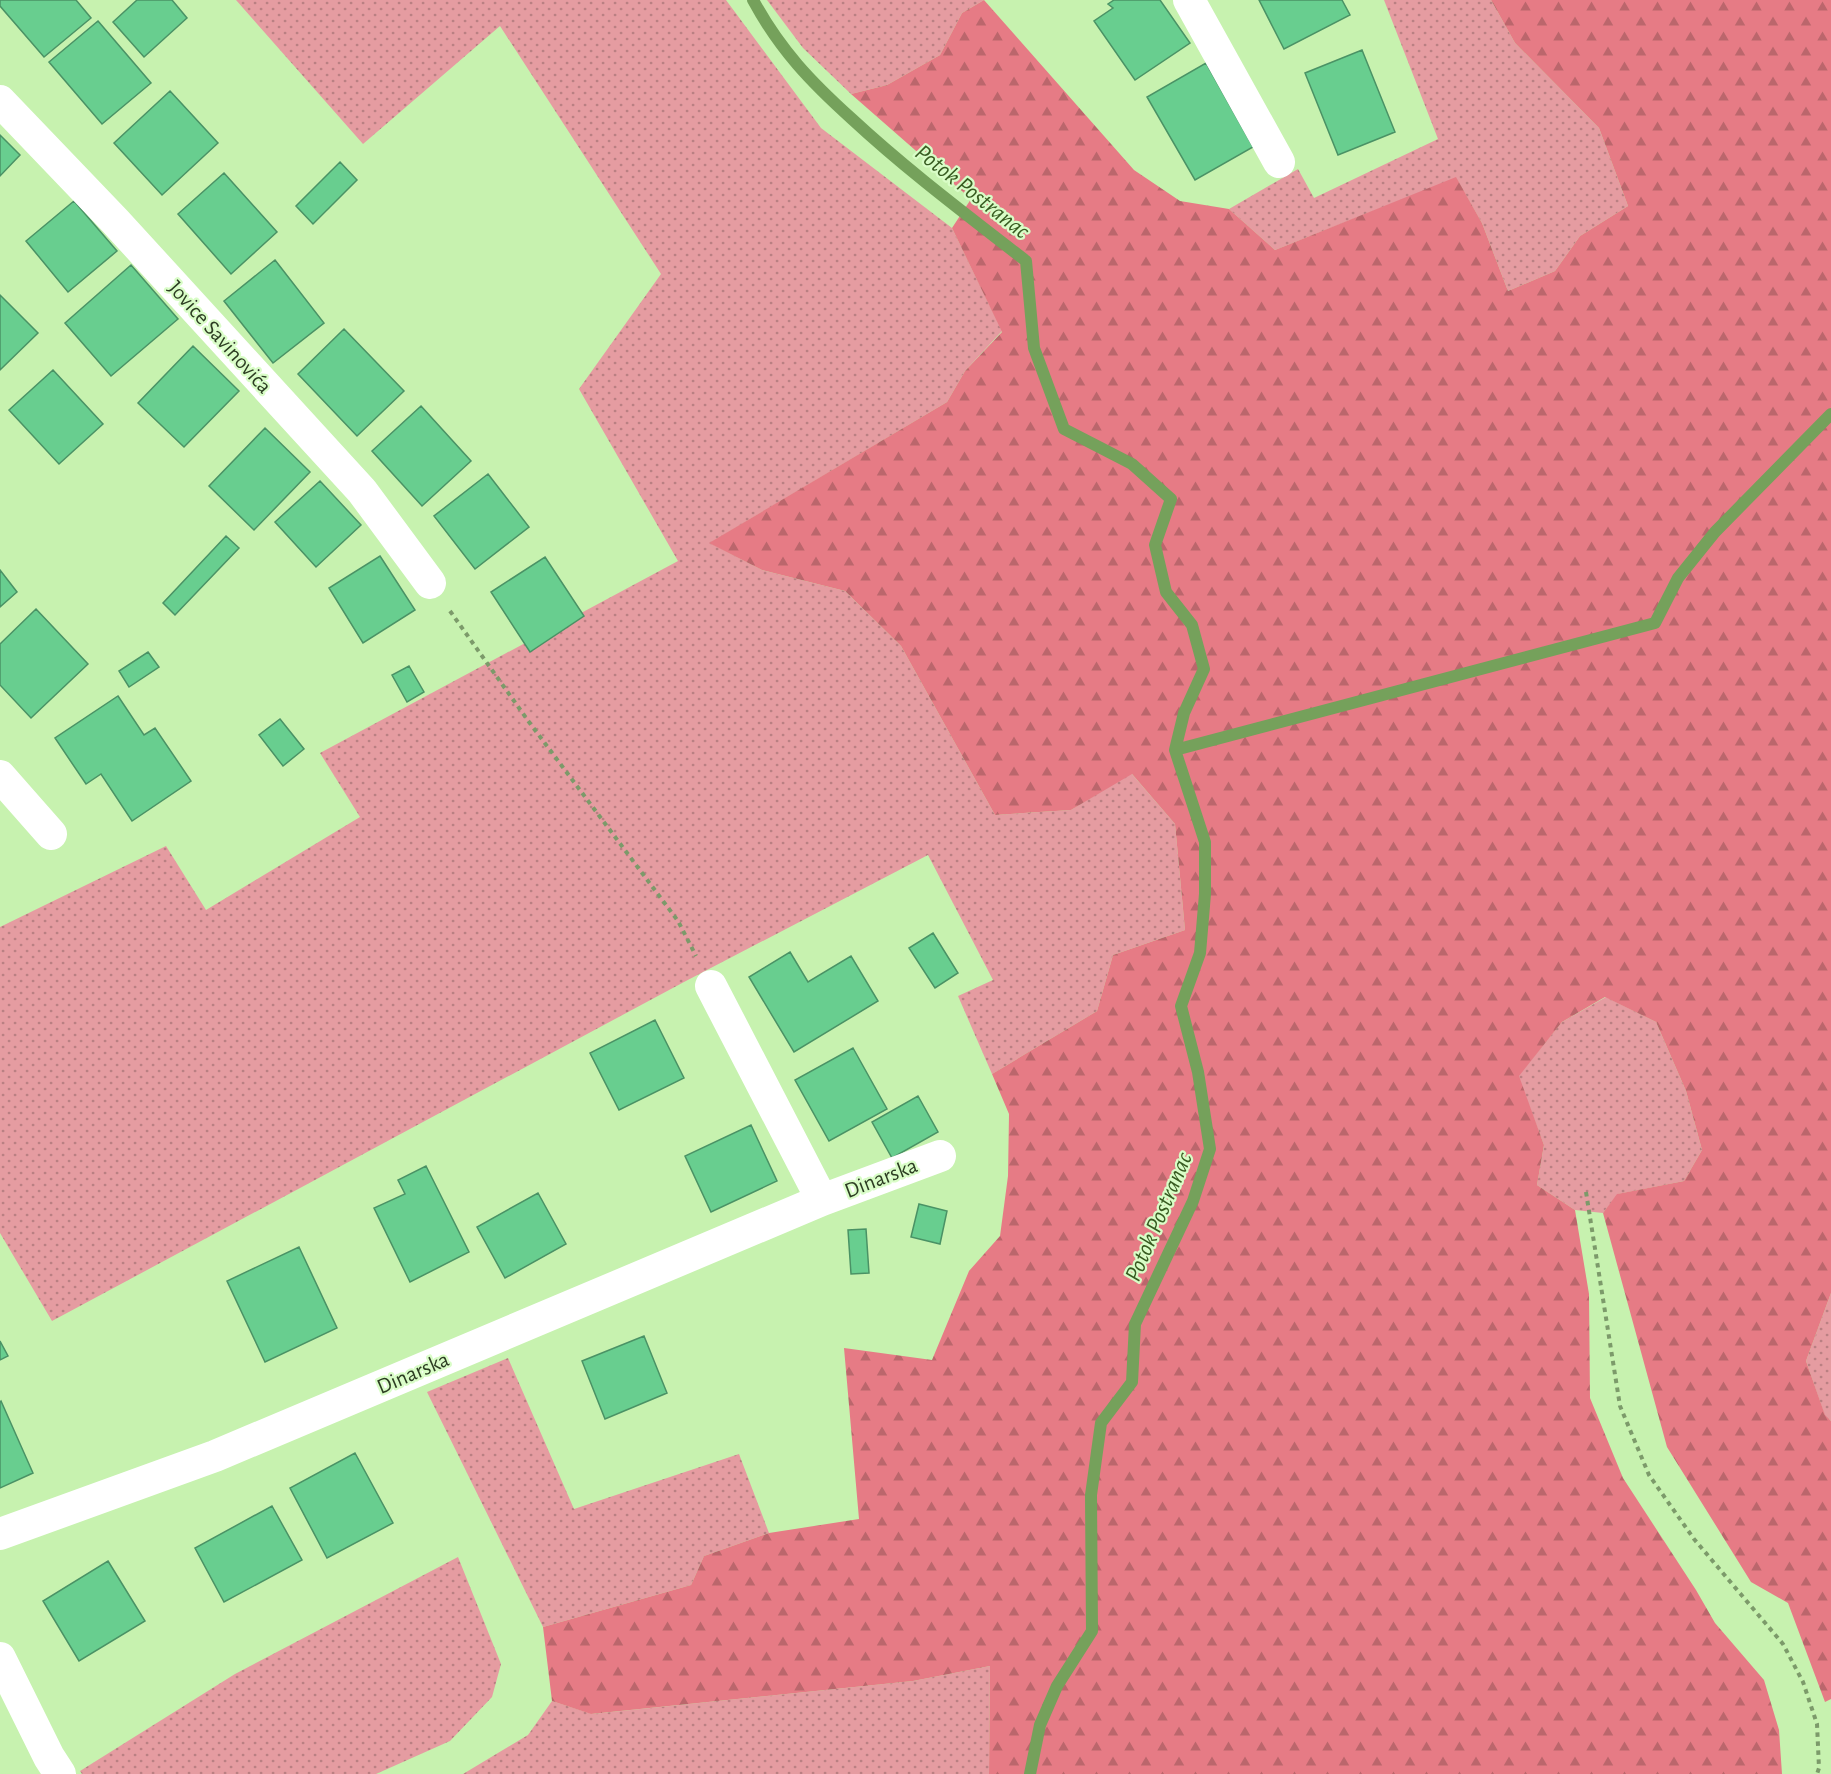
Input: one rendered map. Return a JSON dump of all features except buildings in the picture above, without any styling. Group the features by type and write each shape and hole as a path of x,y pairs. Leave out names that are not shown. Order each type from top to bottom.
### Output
{"street":[{"path":"1189,0 1279,162"},
{"name":"Jovice Savinovića","path":"0,101 115,221 362,491 430,583"},
{"path":"0,776 51,834"},
{"name":"Dinarska","path":"711,986 822,1200"},
{"name":"Dinarska","path":"0,1533 215,1456 822,1200 940,1156"},
{"path":"0,1658 49,1757 60,1774"}],"path":[{"path":"430,583 529,722 678,921 711,986"},
{"path":"1586,1192 1620,1406 1649,1475 1694,1539 1783,1644 1798,1672 1817,1724 1819,1768 1817,1774"}],"shaded area":[{"path":"236,0 726,0 821,128 952,228 1002,331 965,371 947,402 710,543 762,570 845,591 901,646 995,815 1071,810 1131,773 1175,824 1185,930 1113,955 1097,1011 992,1074 958,996 993,980 928,855 684,982 52,1321 0,1233 0,927 166,846 206,910 360,817 320,753 678,561 579,389 661,274 500,26 363,144"},
{"path":"767,0 984,0 962,13 940,55 887,85 851,94 803,48"},
{"path":"1384,0 1491,0 1515,43 1599,128 1628,206 1580,236 1555,271 1508,291 1482,223 1456,178 1275,250 1229,209 1298,169 1314,198 1438,139"},
{"path":"1606,997 1656,1022 1686,1091 1702,1150 1684,1181 1618,1194 1603,1213 1575,1210 1537,1185 1544,1145 1518,1076 1562,1022"},
{"path":"1831,1293 1831,1421 1825,1416 1806,1361"},
{"path":"508,1358 574,1509 739,1454 769,1533 704,1556 691,1585 543,1627 427,1392"},
{"path":"458,1557 501,1664 492,1697 450,1741 376,1774 82,1774 80,1771 235,1674"},
{"path":"990,1666 989,1774 463,1774 528,1735 552,1701 592,1714 913,1681"}],"green space":[{"path":"984,0 1134,170 1180,201 1229,209 1275,250 1456,177 1482,223 1508,291 1555,271 1580,236 1628,206 1599,128 1515,43 1491,0 1831,0 1831,1293 1806,1361 1825,1415 1831,1421 1831,1699 1825,1702 1788,1603 1751,1582 1667,1447 1603,1213 1617,1194 1684,1181 1702,1150 1686,1091 1656,1022 1605,997 1562,1022 1519,1076 1544,1145 1537,1185 1575,1210 1589,1294 1590,1398 1623,1478 1715,1623 1764,1680 1779,1730 1782,1774 989,1774 990,1666 913,1681 591,1714 552,1701 543,1627 691,1585 704,1556 769,1533 859,1519 844,1348 932,1360 969,1271 1000,1236 1008,1176 1009,1114 992,1074 1097,1011 1113,955 1185,930 1175,824 1132,774 1071,810 995,815 901,646 845,591 762,570 709,543 947,402 965,371 1002,332 952,228 971,199 851,94 887,85 940,55 962,13"}],"waterway":[{"name":"Potok Postranac","path":"753,0 785,50 837,105 916,174 1026,261 1034,348 1064,429 1132,464 1171,499 1155,545 1166,592 1192,625 1204,669 1184,713 1175,750 1205,842 1205,894 1200,953 1181,1006 1198,1072 1210,1149 1193,1201 1135,1324 1132,1382 1101,1423 1091,1495 1092,1631 1057,1686 1040,1725 1030,1774"},
{"path":"1175,750 1655,623 1678,578 1715,532 1831,414"}]}
